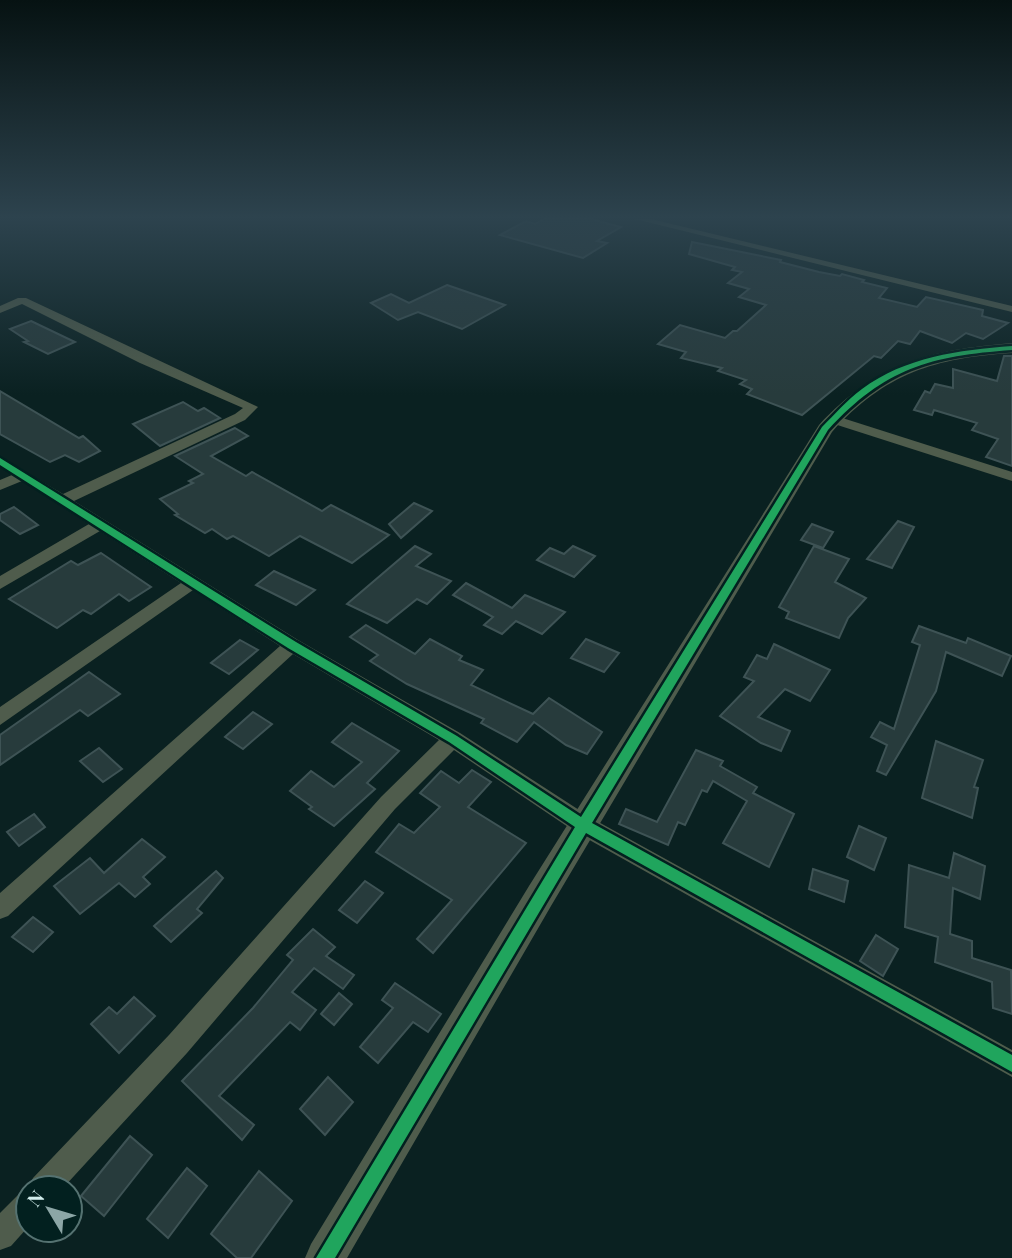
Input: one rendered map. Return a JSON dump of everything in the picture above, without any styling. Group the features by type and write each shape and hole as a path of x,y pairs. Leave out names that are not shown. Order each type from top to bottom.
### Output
{"street":[{"path":"883,278 1012,309"},
{"path":"0,293 22,300 144,360 252,408 240,417 63,500"},
{"path":"0,310 22,300"},
{"path":"325,1258 540,896 585,827 833,419 861,391 920,361 961,353 1012,348"},
{"path":"833,419 1012,477"},
{"path":"0,461 292,645 453,739 585,827 1012,1064"},
{"path":"0,486 22,475"},
{"path":"0,583 100,524"},
{"path":"0,717 193,582"},
{"path":"0,908 292,645"},
{"path":"56,1174 178,1044 387,803 453,739"},
{"path":"0,1235 14,1220"}],"building":[{"path":"735,278 856,278 887,288 879,298 917,307 926,297 983,310 982,316 1008,323 983,339 966,333 952,343 920,331 910,344 898,341 881,358 874,356 802,415 747,394 752,389 740,384 746,380 718,371 722,368 681,358 686,352 658,344 680,325 725,338 766,305 739,297 749,289 728,283"},
{"path":"447,285 505,305 462,329 418,312 398,320 371,303 391,294 409,303"},
{"path":"31,321 75,342 48,354 24,342 28,341 10,329"},
{"path":"1004,356 1012,356 1012,466 986,457 998,439 972,430 977,423 934,410 932,415 914,410 925,391 930,393 935,384 953,388 953,369 997,381"},
{"path":"0,391 79,438 83,436 100,451 79,462 65,455 50,462 0,434"},
{"path":"183,402 198,411 204,408 220,418 160,446 133,424"},
{"path":"235,428 248,436 211,456 246,476 252,472 322,511 331,505 389,535 352,563 300,536 269,556 233,536 227,539 212,529 205,533 175,515 178,514 160,499 193,483 189,481 203,474 175,456"},
{"path":"414,503 432,511 401,538 389,524"},
{"path":"14,507 38,525 20,534 0,520 0,514"},
{"path":"898,521 914,527 892,568 867,559"},
{"path":"812,524 833,532 823,548 801,540"},
{"path":"415,546 431,554 416,566 451,581 427,604 417,599 387,623 347,604"},
{"path":"573,546 595,556 574,577 537,560 550,548 564,554"},
{"path":"814,546 849,559 835,582 866,598 848,618 839,638 786,618 789,612 779,607"},
{"path":"101,553 151,587 129,601 119,594 91,614 83,610 57,628 9,599 71,561 78,565"},
{"path":"274,571 315,590 296,605 256,585"},
{"path":"466,583 512,608 525,595 565,612 542,634 516,621 502,634 484,625 493,617 453,595"},
{"path":"366,625 415,654 430,639 462,656 459,660 483,670 471,685 533,714 549,698 602,732 587,754 566,745 534,722 517,742 481,723 484,719 407,684 370,661 378,655 350,637"},
{"path":"919,626 966,643 968,638 1011,656 1002,676 946,652 936,691 886,775 877,771 887,745 871,737 880,722 894,729 920,645 912,642"},
{"path":"586,639 619,653 604,672 571,658"},
{"path":"240,640 258,650 229,674 211,663"},
{"path":"774,644 830,670 810,701 785,689 758,717 790,731 781,751 761,743 720,716 754,681 744,677 757,655 767,659"},
{"path":"89,672 120,694 88,716 80,710 0,765 0,735"},
{"path":"253,712 272,724 243,749 225,737"},
{"path":"352,723 399,751 367,783 375,789 334,826 309,809 312,807 290,791 311,771 334,787 362,762 332,742"},
{"path":"936,741 983,760 974,787 978,788 972,818 922,798"},
{"path":"99,748 122,769 103,782 80,761"},
{"path":"696,750 723,761 720,766 757,787 753,793 794,814 769,867 723,843 747,801 713,781 707,792 702,790 685,825 678,822 668,845 619,824 626,809 657,822"},
{"path":"472,770 491,782 468,807 526,843 433,953 417,939 452,900 376,852 399,824 414,833 440,807 420,793 441,771 459,783"},
{"path":"34,814 45,827 19,846 7,832"},
{"path":"859,826 886,838 874,870 847,857"},
{"path":"142,839 165,857 143,877 150,884 135,897 119,883 80,914 54,886 90,858 104,873"},
{"path":"954,853 985,866 980,899 953,888 950,934 972,941 972,958 1011,970 1012,1014 993,1008 992,982 935,962 938,937 905,927 909,865 949,878"},
{"path":"813,869 848,881 844,902 809,889"},
{"path":"216,871 223,878 197,909 202,913 171,942 154,926"},
{"path":"365,881 383,893 357,923 339,910"},
{"path":"33,917 53,932 33,952 12,937"},
{"path":"313,929 335,947 326,956 354,975 343,989 314,968 292,992 316,1010 300,1030 290,1022 219,1096 254,1125 242,1140 182,1081 253,1008 293,960 287,955"},
{"path":"876,935 898,949 883,976 860,961"},
{"path":"395,983 441,1014 428,1032 413,1022 378,1063 360,1047 393,1008 382,1000"},
{"path":"339,993 352,1004 334,1025 321,1014"},
{"path":"134,997 155,1016 119,1053 91,1024 109,1007 117,1014"},
{"path":"328,1077 353,1102 325,1135 300,1109"},
{"path":"130,1136 152,1155 104,1216 84,1199 84,1192"},
{"path":"187,1168 207,1186 168,1238 147,1219"},
{"path":"259,1171 292,1201 251,1258 237,1258 211,1234"}],"cycle path":[{"path":"325,1258 540,896 825,429 864,391 908,367 957,354 1012,348"},
{"path":"0,461 292,645 453,739 585,826 1012,1064"}]}
